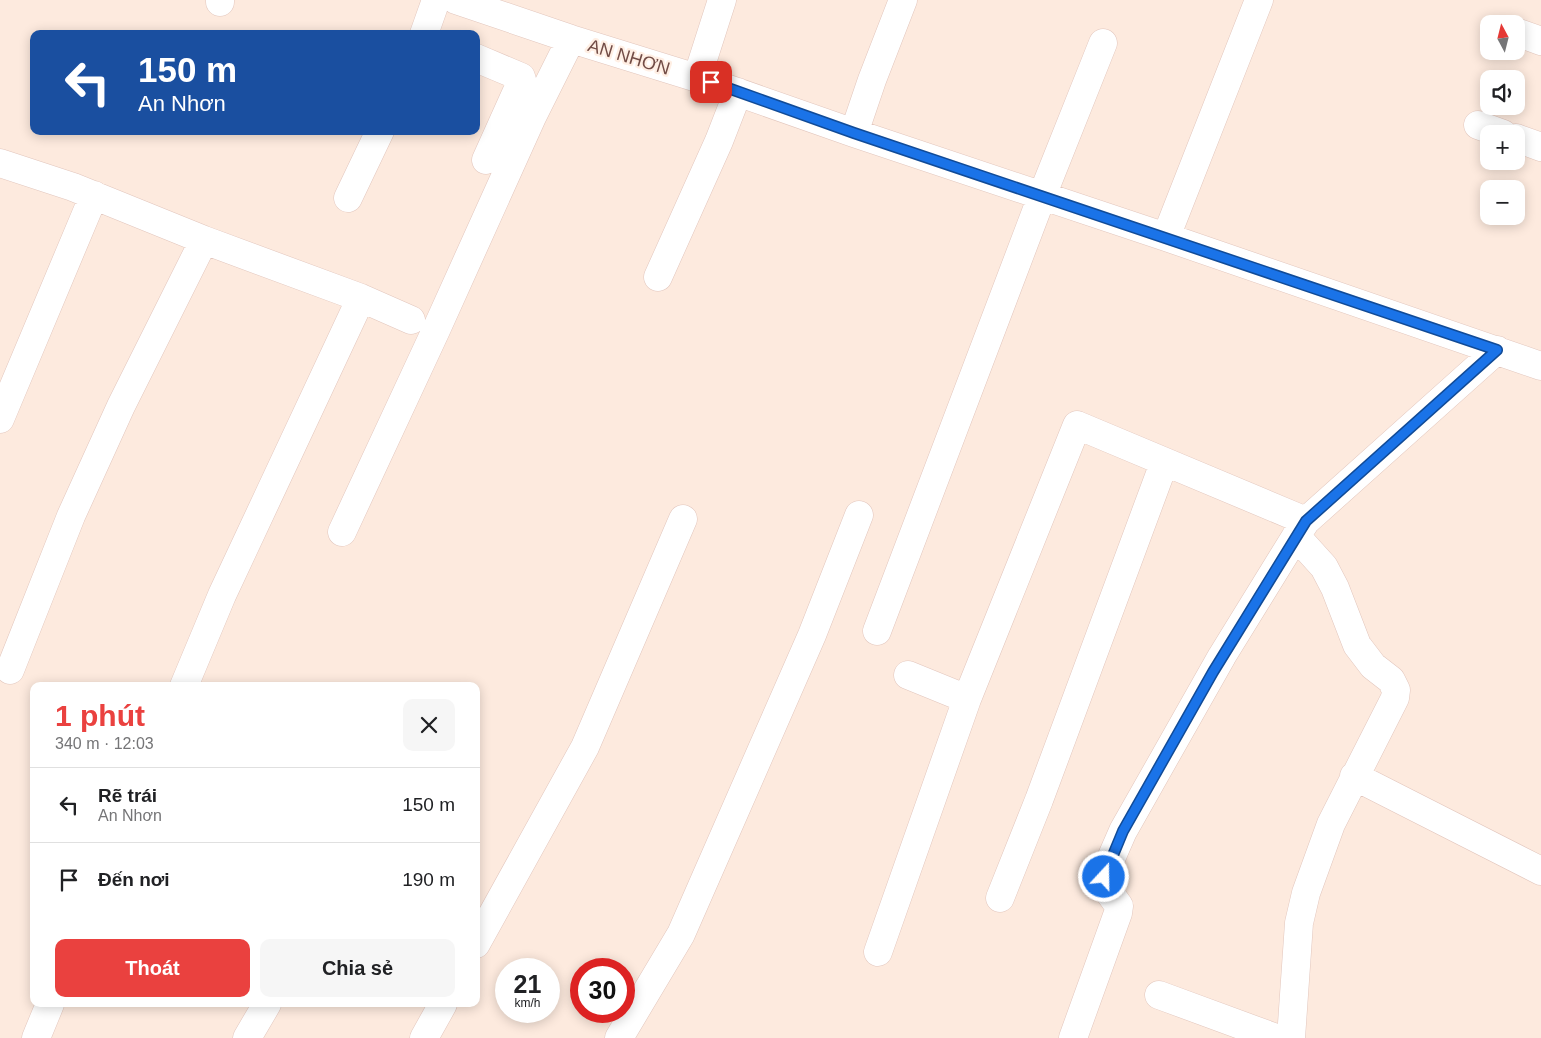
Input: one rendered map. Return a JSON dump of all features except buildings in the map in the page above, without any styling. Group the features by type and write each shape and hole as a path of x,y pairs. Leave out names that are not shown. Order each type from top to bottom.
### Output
{"street":[{"path":"425,30 436,0"},
{"name":"AN NHƠN","path":"456,0 571,40 697,78 854,133 1541,365"},
{"path":"697,78 722,0"},
{"path":"854,133 903,0"},
{"path":"1166,237 1259,0"},
{"path":"1525,35 1541,41"},
{"path":"342,532 532,117 571,40"},
{"path":"877,631 1042,196 1103,43"},
{"path":"480,60 521,77 522,80 486,160"},
{"path":"658,277 738,92"},
{"path":"348,198 378,135"},
{"path":"1525,142 1541,148"},
{"path":"0,163 94,195 204,240 361,298 410,320"},
{"path":"0,418 94,195"},
{"path":"10,670 71,516 121,406 204,240"},
{"path":"186,682 222,595 361,298"},
{"path":"1073,1038 1118,913 1119,906 1104,885 1108,864 1123,831 1222,656 1301,529 1497,350"},
{"path":"878,952 967,699 1077,425 1164,463 1301,529 1335,588 1357,645 1373,666 1391,680 1396,690 1395,698 1331,824 1306,893 1299,923 1291,1038"},
{"path":"1000,898 1039,800 1164,463"},
{"path":"619,1038 680,934 812,635 858,515"},
{"path":"480,937 586,747 682,519"},
{"path":"908,675 967,699"},
{"path":"1354,776 1541,871"},
{"path":"1159,995 1276,1038"},
{"path":"36,1038 49,1007"},
{"path":"248,1038 265,1007"},
{"path":"424,1038 441,1007"}],"route":[{"path":"711,82 854,133 1497,350 1306,521 1213,672 1123,831 1104,877"}]}
